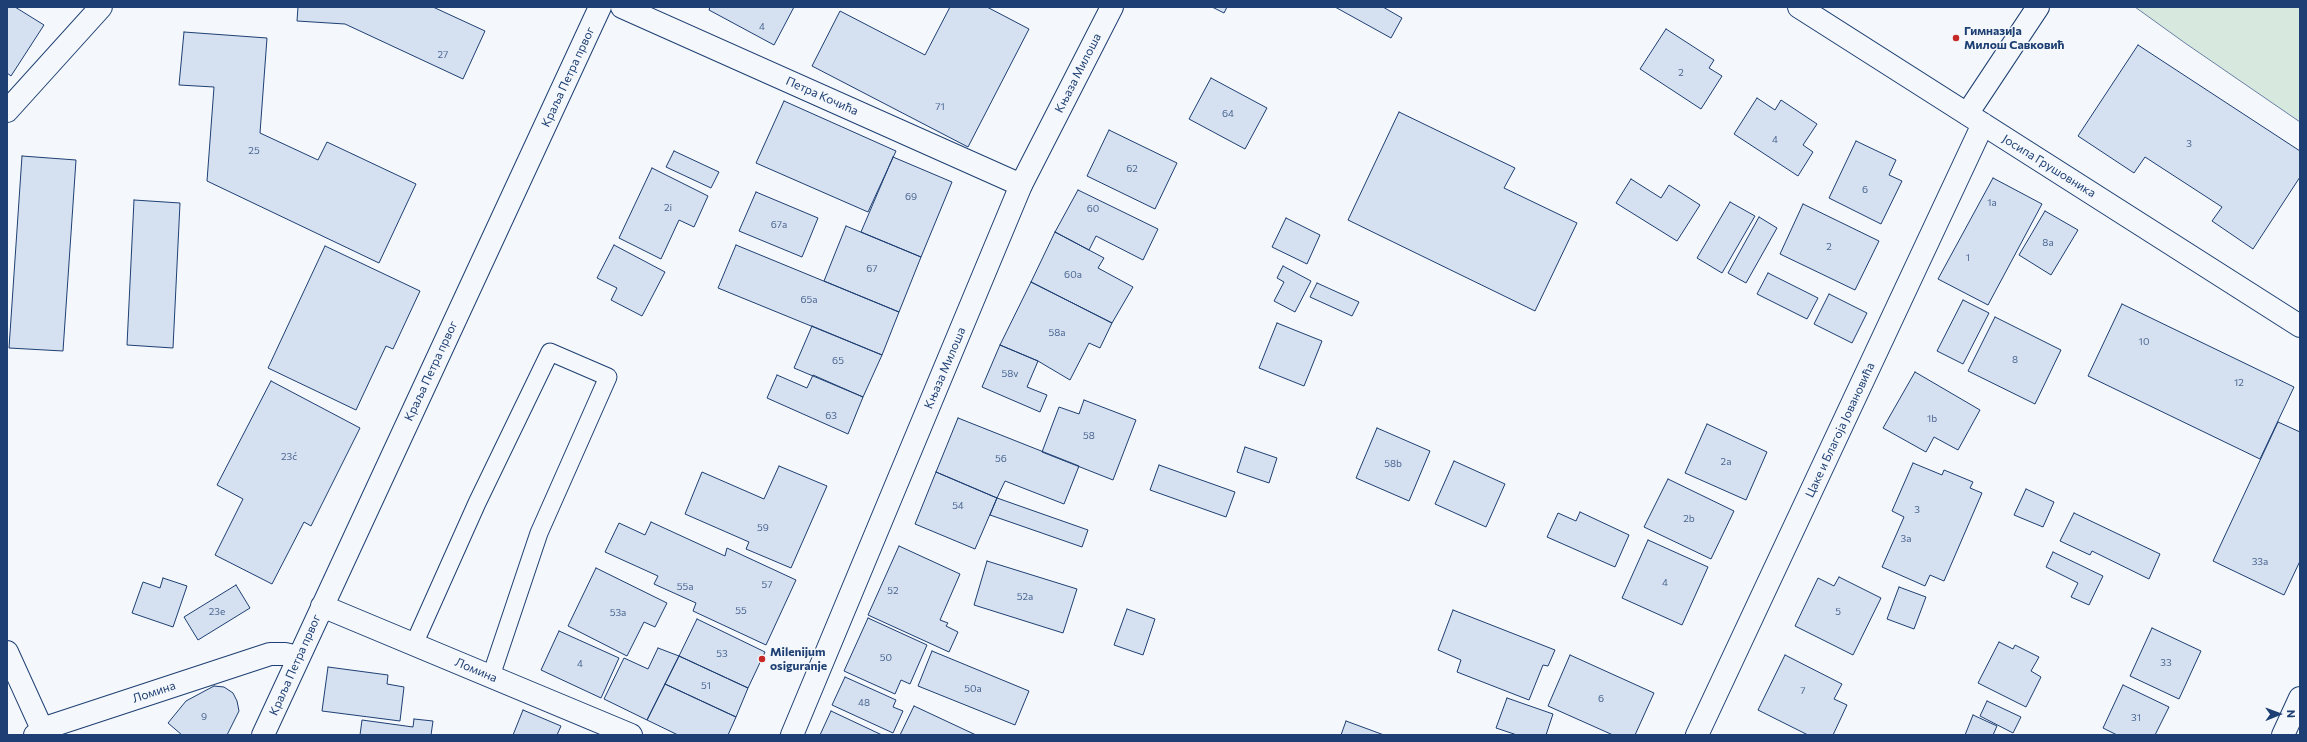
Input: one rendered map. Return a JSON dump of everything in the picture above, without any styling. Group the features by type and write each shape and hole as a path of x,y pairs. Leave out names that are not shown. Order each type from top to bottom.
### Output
{"street":[{"path":"7,111 100,7"},
{"name":"Краља Петра првог","path":"263,735 600,7"},
{"name":"Петра Кочића","path":"622,7 1021,185"},
{"name":"Књаза Милоша","path":"792,735 1021,185 1112,7"},
{"name":"Јосипа Грушовника","path":"1799,7 2300,326"},
{"name":"Цаке и Благоја Јовановића","path":"1697,735 1975,119 2038,7"},
{"name":"Ломина","path":"322,606 631,735"},
{"path":"7,652 39,732"},
{"name":"Ломина","path":"39,732 270,654 285,654 298,657"},
{"path":"2283,735 2300,698"}],"lane":[{"path":"414,644 477,503 550,352 608,377 539,533 491,676"}],"shaded area":[{"path":"2135,7 2300,7 2300,122 2185,43"}],"building":[{"path":"7,7 15,7 44,25 11,76 7,73"},
{"path":"298,7 433,7 485,31 463,79 345,24 297,21"},
{"path":"710,7 794,7 774,45 709,10"},
{"path":"950,7 987,7 1029,29 968,147 812,66 840,11 925,55"},
{"path":"1212,7 1227,7 1224,13"},
{"path":"1335,7 1383,7 1402,18 1391,38"},
{"path":"1666,29 1714,60 1709,68 1722,76 1701,109 1640,69"},
{"path":"184,32 267,38 260,133 318,160 327,142 416,184 379,263 207,181 214,87 179,85"},
{"path":"2138,45 2300,151 2300,177 2253,249 2212,221 2222,207 2145,157 2134,173 2078,136"},
{"path":"1211,78 1267,108 1245,149 1189,119"},
{"path":"1757,98 1775,110 1781,100 1817,124 1803,145 1813,152 1798,176 1734,134"},
{"path":"784,101 896,151 868,212 756,163"},
{"path":"1399,112 1515,168 1504,188 1577,223 1535,311 1348,220"},
{"path":"1109,130 1177,163 1155,209 1087,176"},
{"path":"1856,141 1896,160 1889,175 1902,181 1881,224 1829,198"},
{"path":"674,151 719,172 711,188 666,167"},
{"path":"22,156 76,160 63,351 9,348"},
{"path":"893,157 952,182 921,257 861,232"},
{"path":"652,168 708,196 694,227 679,220 661,259 619,238"},
{"path":"1993,178 2042,204 1988,305 1938,279"},
{"path":"1631,179 1661,198 1669,185 1700,205 1677,241 1616,203"},
{"path":"1078,190 1158,229 1143,260 1096,236 1089,250 1055,232"},
{"path":"756,192 818,218 802,257 739,231"},
{"path":"134,200 180,203 173,348 127,345"},
{"path":"1730,202 1755,216 1722,273 1697,258"},
{"path":"1803,204 1879,241 1855,290 1780,254"},
{"path":"2045,211 2078,230 2051,275 2019,255"},
{"path":"1759,217 1777,228 1746,283 1728,273"},
{"path":"1286,218 1320,235 1307,264 1272,247"},
{"path":"846,226 921,257 899,312 824,281"},
{"path":"1055,232 1104,258 1098,268 1133,287 1112,323 1031,282"},
{"path":"614,245 665,272 642,316 611,300 617,288 597,278"},
{"path":"736,245 899,312 882,355 718,288"},
{"path":"325,246 420,291 393,349 386,346 356,410 268,368"},
{"path":"1283,266 1311,281 1295,312 1274,301 1284,282 1277,278"},
{"path":"1768,273 1818,298 1807,319 1757,294"},
{"path":"1031,282 1112,323 1100,348 1089,343 1070,380 1038,361 1000,345"},
{"path":"1317,283 1359,302 1352,316 1310,297"},
{"path":"1829,294 1867,313 1852,343 1814,324"},
{"path":"1963,300 1989,313 1963,364 1937,351"},
{"path":"2122,304 2294,387 2260,459 2088,376"},
{"path":"1995,317 2061,350 2035,404 1968,371"},
{"path":"1277,323 1322,341 1304,386 1259,368"},
{"path":"812,326 882,355 863,397 794,368"},
{"path":"1000,345 1038,361 1027,387 1047,395 1040,412 982,387"},
{"path":"1915,372 1980,410 1958,450 1934,437 1926,452 1883,428"},
{"path":"777,375 807,388 813,375 863,397 848,434 767,398"},
{"path":"271,381 360,428 311,526 304,522 272,584 215,555 243,499 217,485"},
{"path":"1084,400 1136,420 1113,480 1042,452 1059,407 1079,414"},
{"path":"958,418 1079,466 1064,504 1005,481 997,498 936,472"},
{"path":"2278,422 2300,432 2300,561 2284,595 2213,561"},
{"path":"1707,424 1767,452 1746,500 1685,473"},
{"path":"1377,428 1430,451 1409,501 1356,478"},
{"path":"1245,447 1277,458 1269,483 1237,472"},
{"path":"1454,461 1505,484 1486,527 1435,504"},
{"path":"1913,463 1942,475 1944,470 1973,482 1970,488 1982,493 1944,581 1930,575 1925,586 1882,567 1904,517 1892,511"},
{"path":"1159,465 1235,492 1226,517 1150,490"},
{"path":"779,466 827,486 791,568 746,549 749,542 685,514 702,472 764,499"},
{"path":"936,472 997,498 975,549 915,524"},
{"path":"1668,479 1734,511 1711,559 1644,527"},
{"path":"2026,489 2054,502 2043,527 2014,515"},
{"path":"997,498 1088,530 1082,547 990,515"},
{"path":"1580,512 1629,535 1615,567 1547,537 1558,513 1576,521"},
{"path":"2074,513 2160,554 2149,579 2092,551 2090,555 2060,541"},
{"path":"651,522 725,556 727,548 796,580 766,645 693,611 696,603 654,584 658,576 605,552 619,523 645,535"},
{"path":"1648,540 1708,567 1682,625 1622,598"},
{"path":"899,546 960,574 940,620 948,623 946,626 958,632 949,652 868,615"},
{"path":"2053,552 2103,576 2089,605 2071,597 2078,583 2046,567"},
{"path":"987,561 1077,589 1063,633 974,605"},
{"path":"596,568 667,603 655,627 644,622 627,656 568,626"},
{"path":"1839,577 1881,598 1853,655 1795,626 1818,578 1834,586"},
{"path":"163,578 187,586 173,627 132,613 143,582 160,588"},
{"path":"236,585 250,608 198,640 184,617"},
{"path":"1899,587 1926,597 1914,629 1887,619"},
{"path":"1127,609 1155,619 1143,655 1114,645"},
{"path":"1453,610 1555,650 1548,666 1543,665 1529,700 1457,672 1461,660 1438,650"},
{"path":"868,618 927,645 910,684 901,680 895,694 844,671"},
{"path":"697,619 765,652 748,688 679,656"},
{"path":"2152,628 2201,651 2179,699 2130,676"},
{"path":"559,631 619,658 601,698 541,670"},
{"path":"1999,642 2013,649 2015,645 2039,657 2031,671 2041,677 2026,707 1978,683"},
{"path":"658,648 679,656 647,720 604,699 624,658 648,669"},
{"path":"932,651 1029,691 1015,725 918,686"},
{"path":"1570,655 1654,693 1635,735 1613,735 1548,706"},
{"path":"1785,655 1842,684 1834,699 1847,705 1833,735 1808,735 1758,710"},
{"path":"679,656 748,688 736,717 665,684"},
{"path":"328,667 388,675 387,684 404,687 400,721 322,711"},
{"path":"845,677 896,700 893,707 903,711 893,733 832,705"},
{"path":"665,684 736,717 728,735 678,735 647,720"},
{"path":"2123,685 2169,707 2155,735 2117,735 2103,728"},
{"path":"214,686 224,687 233,693 237,701 239,711 227,735 182,735 168,723 186,701"},
{"path":"1507,698 1553,714 1546,735 1517,735 1496,728"},
{"path":"1987,701 2021,717 2013,733 1980,716"},
{"path":"914,706 976,735 900,735"},
{"path":"523,710 561,726 557,735 513,735"},
{"path":"831,711 882,735 820,735"},
{"path":"1973,715 1997,726 1993,735 1965,735"},
{"path":"414,719 433,721 431,735 360,735 362,720 413,727"},
{"path":"1346,721 1384,735 1341,735"}],"place":[{"name":"Гимназија Милош Савковић","path":"1956,38"},
{"name":"Milenijum osiguranje","path":"762,659"}]}
